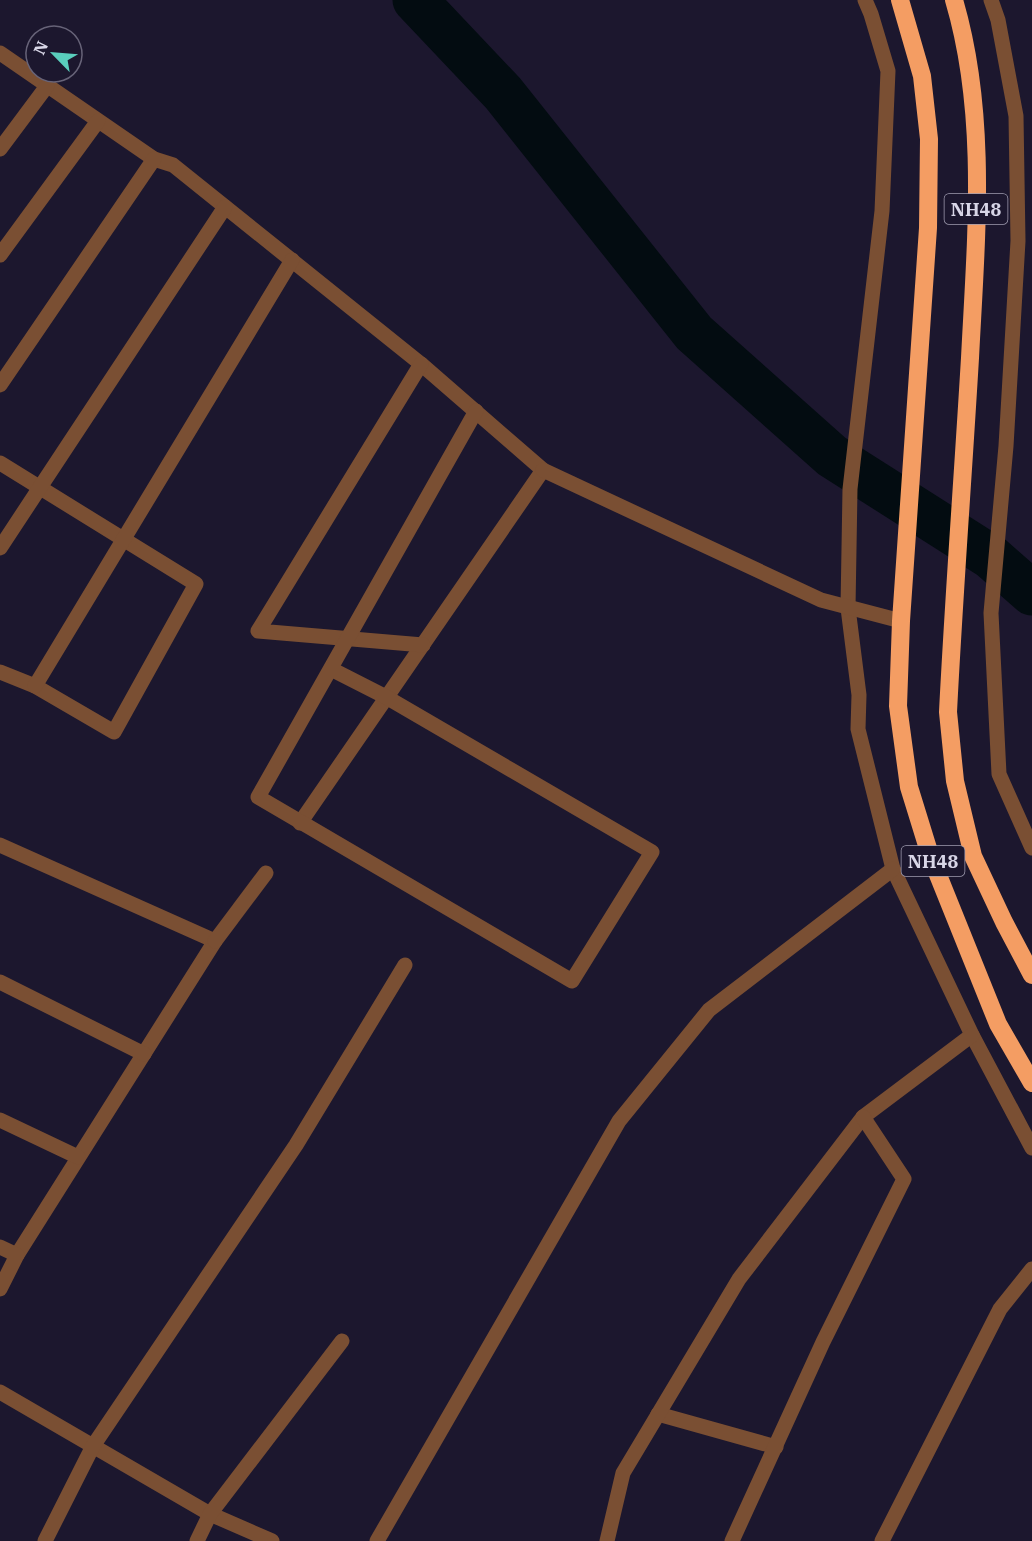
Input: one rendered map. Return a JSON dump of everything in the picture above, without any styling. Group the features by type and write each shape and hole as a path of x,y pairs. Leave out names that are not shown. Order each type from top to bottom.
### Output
{"highway":[{"name":"NH48","path":"900,0 922,76 929,139 928,228 901,621 898,706 909,787 930,855 998,1024 1032,1083"},
{"name":"NH48","path":"954,0 964,36 975,135 977,237 948,712 955,781 973,856 1032,975"}],"street":[{"path":"865,0 888,71 882,211 850,489 848,608 860,695 858,729 893,869 972,1035 1032,1148"},
{"path":"991,0 998,20 1016,116 1018,241 1006,446 991,613 999,774 1032,848"},
{"path":"0,53 154,159 173,165 421,364 543,470 820,600 901,621"},
{"path":"0,149 47,86"},
{"path":"0,255 98,121"},
{"path":"0,385 154,159"},
{"path":"0,548 225,207"},
{"path":"35,686 292,260"},
{"path":"421,364 258,631 423,645"},
{"path":"331,669 386,698 652,852 572,981 258,797 476,411"},
{"path":"0,463 196,585 114,732 35,686 0,672"},
{"path":"300,823 543,470"},
{"path":"0,845 215,942"},
{"path":"377,1541 619,1121 709,1010 893,869"},
{"path":"0,1289 17,1255 215,942 266,873"},
{"path":"45,1541 93,1446 296,1145 405,965"},
{"path":"0,982 144,1054"},
{"path":"607,1541 623,1473 739,1279 863,1117 972,1035"},
{"path":"732,1541 823,1342 904,1179 863,1117"},
{"path":"0,1120 78,1158"},
{"path":"0,1247 17,1255"},
{"path":"882,1541 1000,1309 1032,1269"},
{"path":"197,1541 210,1514 342,1341"},
{"path":"0,1392 210,1514 272,1541"},
{"path":"658,1414 776,1447"}],"waterway":[{"path":"415,0 503,93 694,333 832,456 991,557 1032,593"}]}
